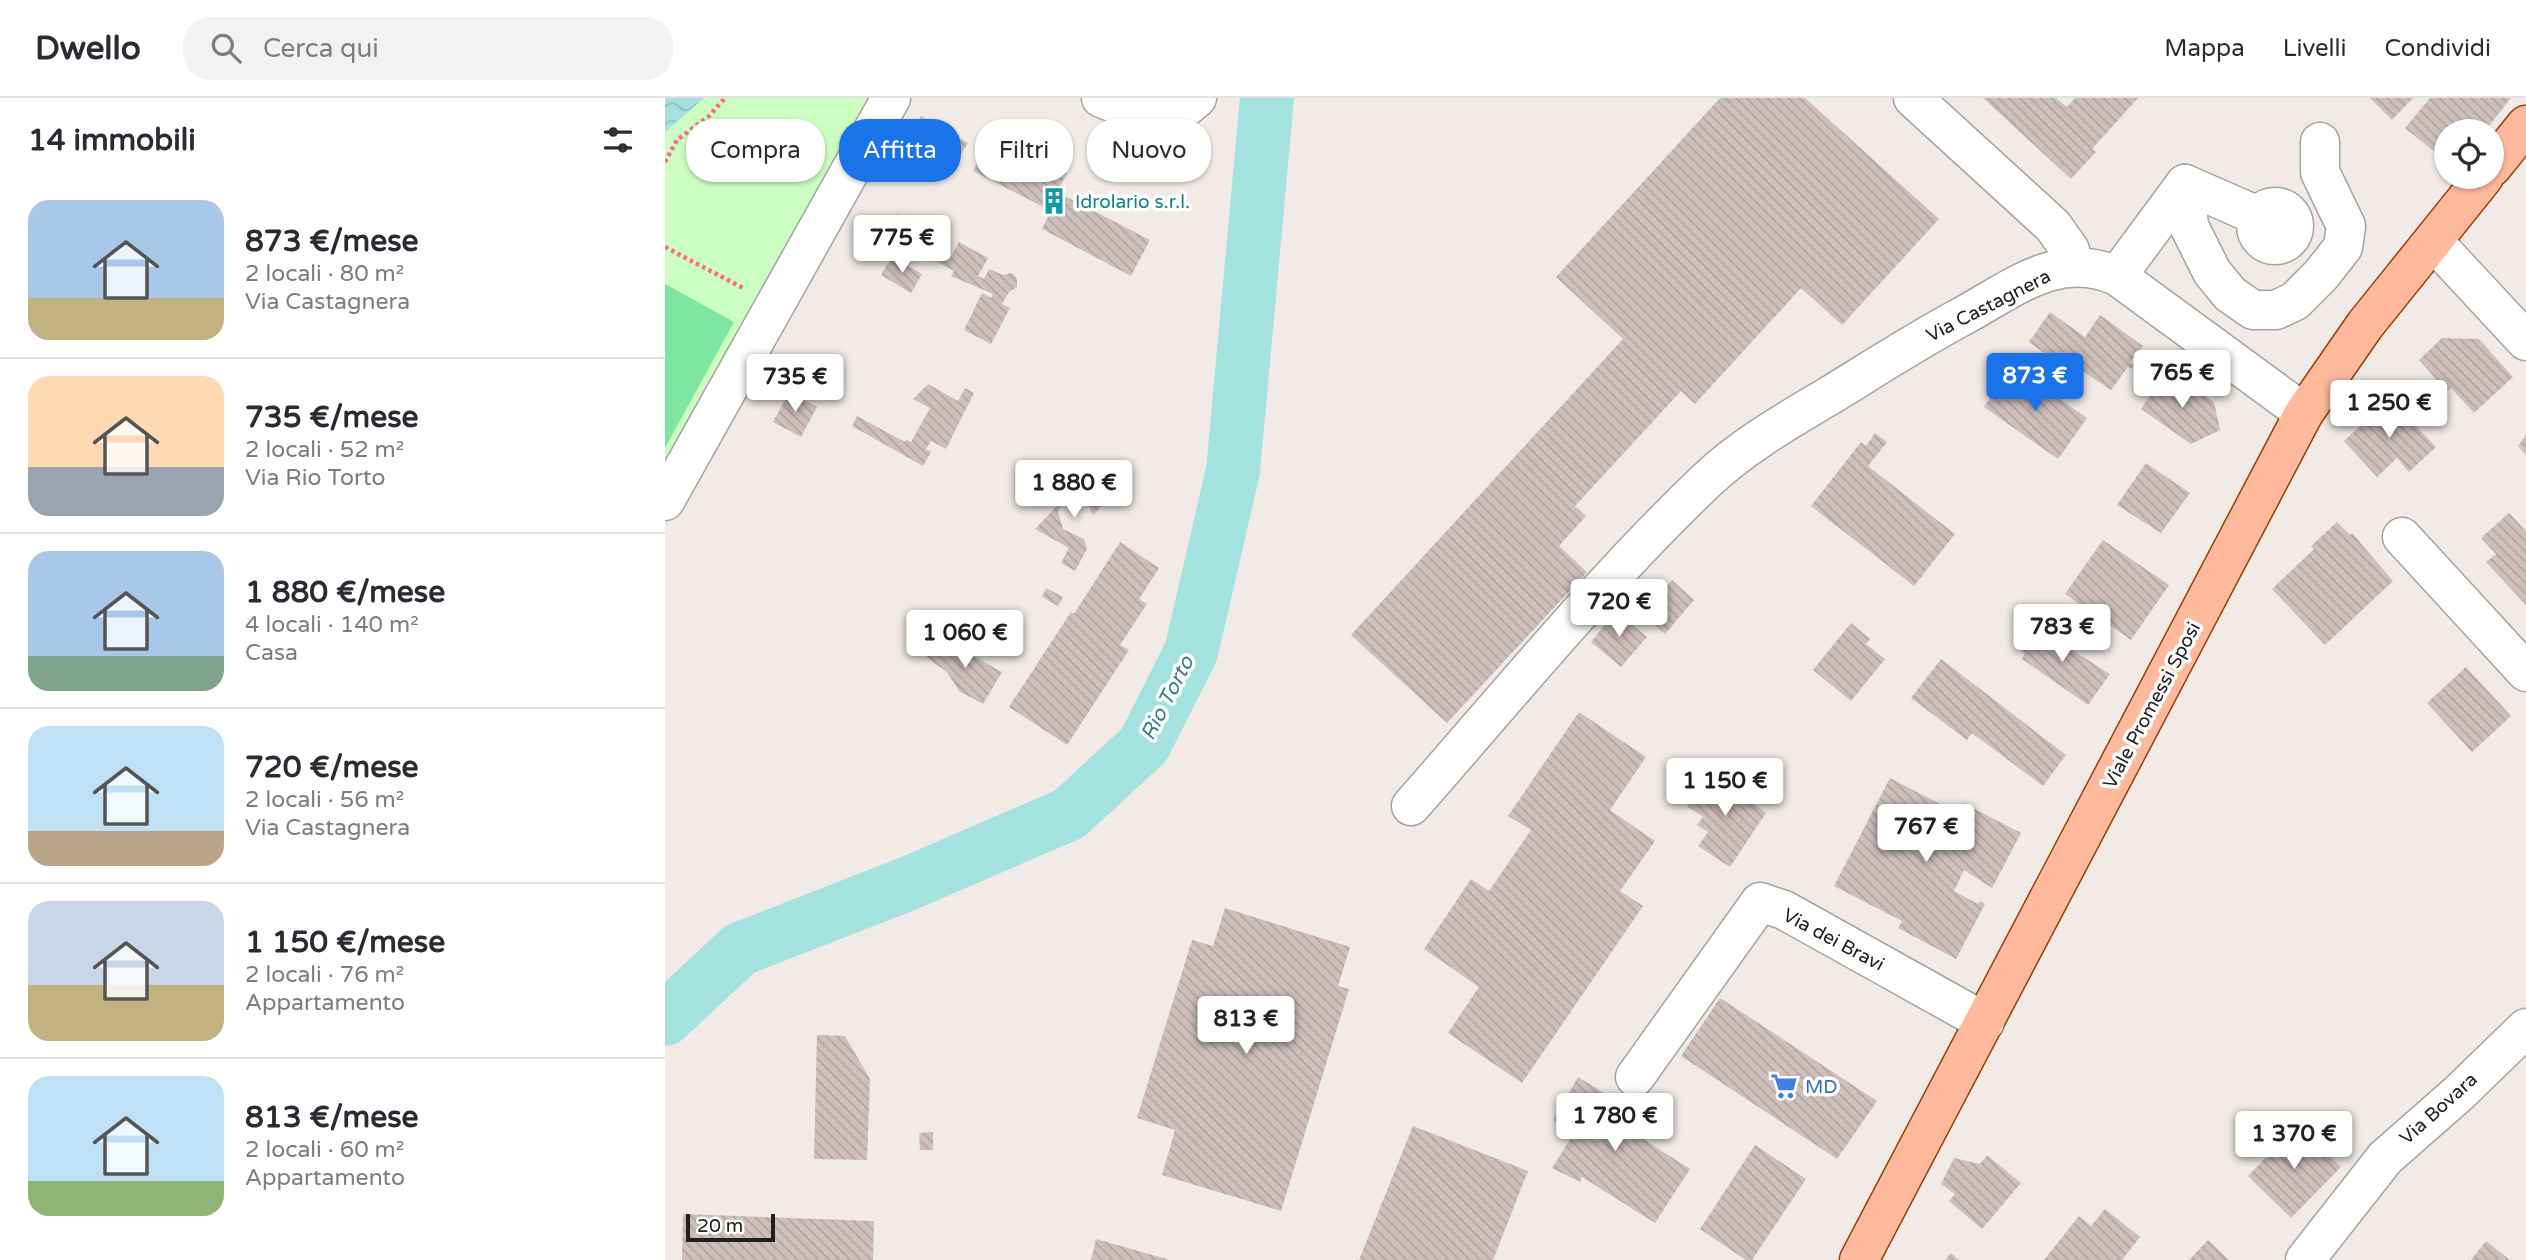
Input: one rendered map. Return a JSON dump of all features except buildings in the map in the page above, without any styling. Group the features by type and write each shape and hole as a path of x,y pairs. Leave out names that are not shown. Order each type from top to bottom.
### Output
{"main road":[{"path":"2504,152 2526,125"},
{"name":"Viale Promessi Sposi","path":"1859,1260 2304,412 2357,336 2474,189"}],"street":[{"path":"665,501 891,98"},
{"path":"1101,98 1142,114 1173,118 1197,98"},
{"path":"1913,98 2053,226 2070,250 2073,265"},
{"path":"2185,184 2189,226 2199,250 2230,294 2253,310 2276,310 2295,300 2321,275 2343,247 2346,226 2320,157 2285,195 2276,216"},
{"path":"2185,184 2276,216 2346,226"},
{"path":"2117,276 2185,184"},
{"path":"2433,241 2526,341"},
{"name":"Via Castagnera","path":"1411,806 1596,596 1708,479 1763,436 1928,335 2040,275 2073,265 2095,267 2117,276 2304,412"},
{"path":"2402,537 2526,672"},
{"name":"Via dei Bravi","path":"1635,1077 1760,902 1784,911 1985,1022"},
{"name":"Via Bovara","path":"2305,1260 2385,1158 2459,1093 2471,1078 2526,1028"}],"path":[{"path":"665,162 677,140 709,116 725,98"},
{"path":"665,247 776,305"}],"green space":[{"path":"665,98 870,98 859,119 839,119 839,156 825,182 825,119 686,119 686,182 825,182 665,479"},
{"path":"665,284 734,322 665,448"}],"water":[{"path":"665,98 704,98 665,132"}],"waterway":[{"name":"Rio Torto","path":"665,1019 740,949 907,884 1069,814 1144,745 1191,652 1233,471 1267,98"}],"place":[{"name":"Idrolario s.r.l.","path":"1054,201"},
{"name":"MD","path":"1784,1086"}]}
